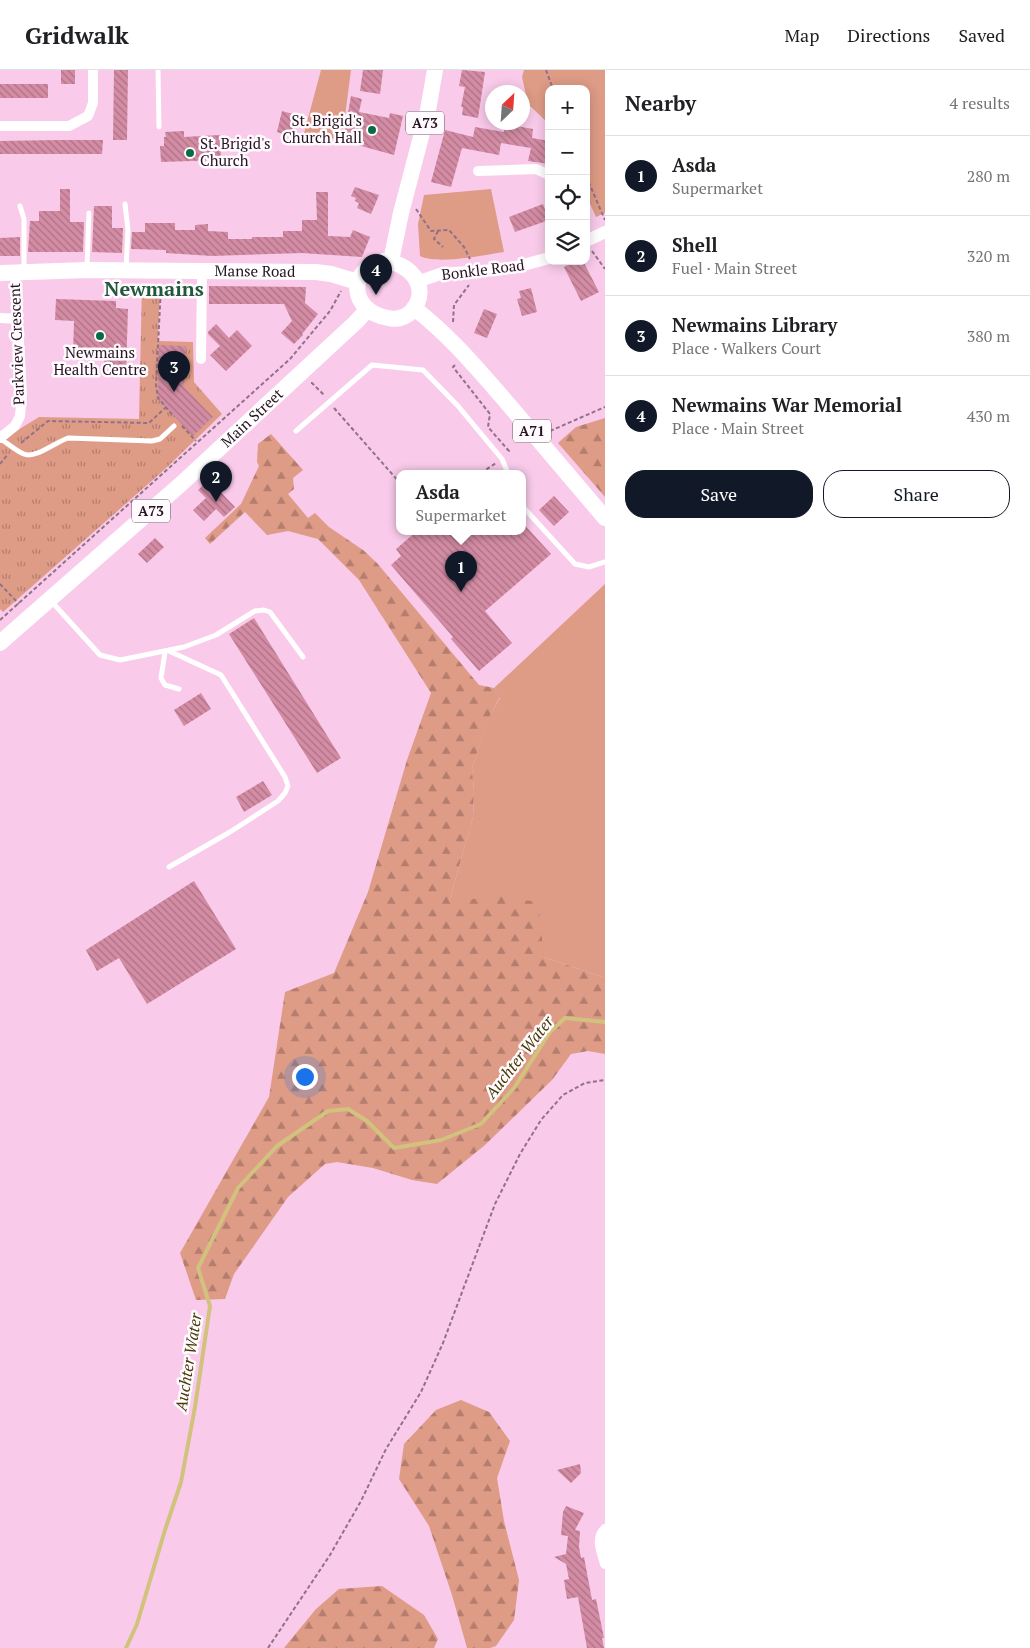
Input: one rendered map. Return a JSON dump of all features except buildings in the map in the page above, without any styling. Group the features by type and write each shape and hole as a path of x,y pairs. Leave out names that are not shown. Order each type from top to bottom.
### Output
{"main road":[{"name":"A73","path":"392,261 401,213 428,110 435,70"},
{"path":"392,261 407,268 417,282 419,289 418,298 414,308 401,319 375,315 367,310 359,299 353,280 374,263 392,261"},
{"name":"Manse Road","path":"13,272 87,270 316,272 353,280"},
{"name":"A71","path":"414,308 457,346 605,518"},
{"name":"Main Street","path":"0,643 181,484 367,310"}],"street":[{"path":"0,126 69,126 88,116 93,103 93,70"},
{"path":"478,172 536,169 545,173"},
{"path":"590,245 605,232"},
{"name":"Bonkle Road","path":"417,282 440,274 496,270 545,259"},
{"path":"201,359 202,271"},
{"name":"Parkview Crescent","path":"0,438 15,426 20,416 22,394 18,319 13,272"},
{"path":"0,318 18,319"},
{"path":"605,1529 600,1535 599,1540 605,1564"}],"lane":[{"path":"158,70 159,127"},
{"path":"125,204 128,230 126,270"},
{"path":"13,272 24,219 20,206"},
{"path":"87,270 89,213"},
{"path":"296,431 372,365 423,370 458,406 502,459 507,470"},
{"path":"0,438 29,456 68,438 152,441 160,439 174,426"},
{"path":"526,510 575,564 589,566 605,562"},
{"path":"50,599 100,655 120,660 184,647 216,635 255,611 264,610 270,612 303,657"},
{"path":"167,651 161,678 165,685 179,689"},
{"path":"167,651 220,675 285,777 288,786 278,801 230,832 169,867"}],"path":[{"path":"546,70 552,85"},
{"path":"590,185 605,220"},
{"path":"438,230 434,239 442,247"},
{"path":"590,247 605,269"},
{"path":"162,271 156,385 158,398 196,442"},
{"path":"0,620 290,359 353,280"},
{"path":"298,375 306,385 312,382 396,478"},
{"path":"537,437 605,407"},
{"path":"0,464 15,448 48,421 149,423 165,408"},
{"path":"0,584 30,616"},
{"path":"268,1648 330,1555 386,1449 420,1392 443,1343 495,1204 520,1154 541,1120 563,1095 585,1083 605,1080"}],"green space":[{"path":"321,70 351,70 342,139 303,137"},
{"path":"524,70 605,70 605,213 596,217 590,204 590,85 545,85 545,120 530,106 530,85 524,85 522,77"},
{"path":"491,189 504,252 438,260 420,256 418,224 424,195"},
{"path":"142,285 160,286 158,341 193,342 194,382 222,414 164,470 3,612 0,609 0,441 39,417 139,419"},
{"path":"605,418 605,497 558,443 576,427"},
{"path":"271,434 303,470 293,478 294,489 288,494 308,518 315,513 329,527 363,550 377,563 479,685 494,688 500,697 486,723 472,769 474,791 473,817 449,902 498,896 538,902 544,957 605,978 605,1054 588,1051 571,1054 552,1080 485,1145 437,1184 412,1180 373,1168 337,1162 325,1164 288,1197 234,1274 225,1299 196,1300 180,1253 269,1097 285,992 334,973 368,892 407,760 431,693 359,580 318,539 288,531 267,535 245,512 210,544 205,538 241,504 259,466 257,462 258,444"},
{"path":"605,584 605,978 544,957 449,902 473,817 474,791 472,769 486,722 500,698 494,688"},
{"path":"461,1400 489,1412 510,1441 497,1478 504,1521 519,1580 514,1620 496,1646 490,1648 467,1648 429,1526 399,1479 404,1444 436,1410"},
{"path":"382,1586 424,1615 438,1639 434,1648 284,1648 316,1609 339,1589"}],"waterway":[{"name":"Auchter Water","path":"126,1648 137,1624 181,1482 195,1407 210,1306 198,1268 238,1188 277,1146 328,1111 348,1109 367,1121 394,1148 441,1140 481,1124 514,1088 550,1032 565,1018 605,1022"}],"place":[{"name":"St. Brigid's Church Hall","path":"372,130"},
{"name":"St. Brigid's Church","path":"190,153"},
{"name":"Newmains War Memorial","path":"376,295"},
{"name":"Newmains Health Centre","path":"100,336"},
{"name":"Newmains Library","path":"174,392"},
{"name":"Shell","path":"216,502"},
{"name":"Asda","path":"461,592"}],"district":[{"name":"Newmains","path":"154,289"}]}
